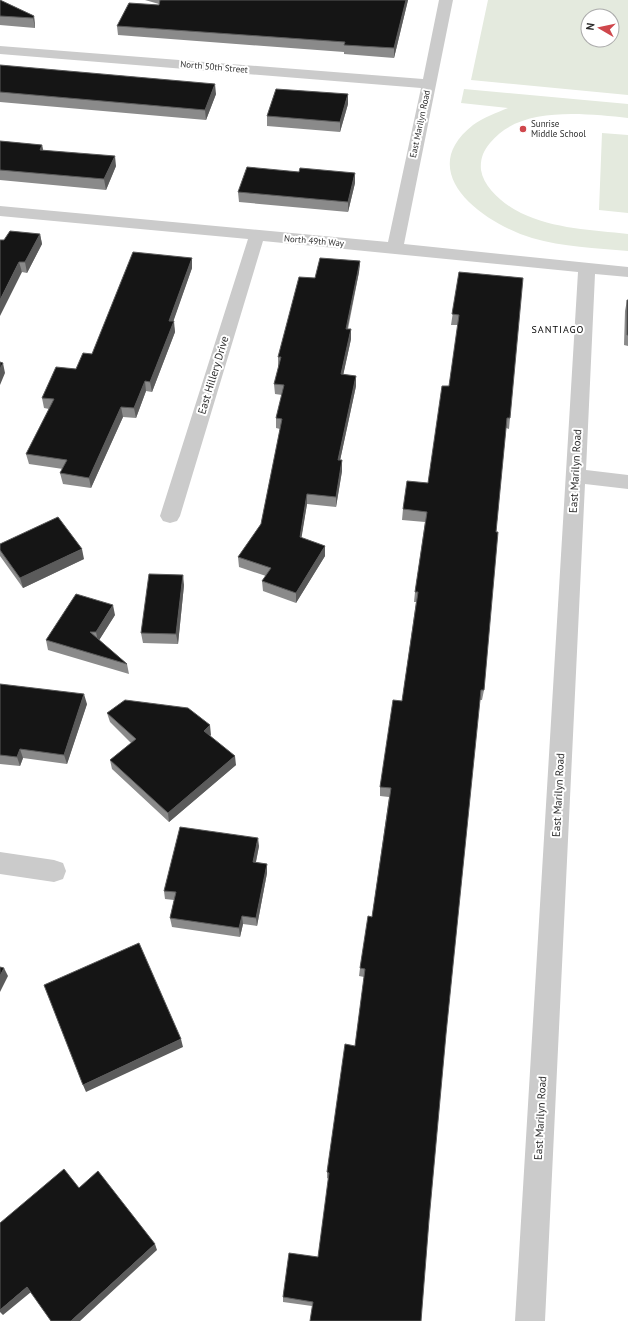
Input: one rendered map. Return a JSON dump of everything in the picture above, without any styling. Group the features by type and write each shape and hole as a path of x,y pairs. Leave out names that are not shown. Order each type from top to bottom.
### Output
{"street":[{"name":"East Marilyn Road","path":"395,248 446,0"},
{"name":"North 50th Street","path":"0,50 428,84"},
{"name":"North 49th Way","path":"0,211 395,248 628,272"},
{"name":"East Hillery Drive","path":"170,516 257,235"},
{"name":"East Marilyn Road","path":"530,1321 587,268"},
{"path":"575,476 628,482"},
{"path":"0,863 54,871"}],"shaded area":[{"path":"488,0 628,0 628,95 471,80"},
{"path":"464,89 628,104 628,118 574,114 536,117 518,122 503,131 490,143 482,156 481,170 486,184 496,196 515,210 560,226 628,234 628,251 568,245 532,238 513,231 494,221 477,209 462,194 452,178 450,161 456,143 473,125 486,117 508,108 461,103"},
{"path":"602,133 628,135 628,213 599,210"}],"building":[{"path":"0,0 34,16 33,18 0,16"},
{"path":"160,0 406,0 394,48 344,45 345,42 117,26 129,3 159,5"},
{"path":"0,65 215,84 205,110 0,92"},
{"path":"276,89 348,94 340,122 267,116"},
{"path":"0,141 42,145 40,150 115,156 104,179 0,170"},
{"path":"247,167 299,172 300,168 355,173 348,202 238,192"},
{"path":"10,231 40,234 25,262 19,262 0,300 0,240 4,240"},
{"path":"133,252 192,258 169,321 174,321 150,382 145,381 134,408 121,407 89,478 60,473 67,460 26,454 54,399 42,398 56,367 76,369 83,353 92,354"},
{"path":"320,258 360,261 346,329 351,329 341,374 356,376 338,460 342,460 336,497 307,494 300,537 325,546 296,593 262,581 271,568 238,557 261,524 282,419 276,418 284,385 274,384 281,357 278,357 299,277 315,278"},
{"path":"459,272 523,278 510,418 507,418 496,532 498,532 484,690 481,690 446,1034 421,1321 310,1321 313,1302 283,1297 289,1253 318,1257 329,1173 327,1172 345,1044 355,1046 365,969 360,968 368,916 372,917 391,788 380,787 393,700 402,701 418,592 415,592 427,512 403,509 407,481 428,483 442,386 449,386 459,315 452,314"},
{"path":"628,300 628,335 627,335"},
{"path":"0,362 3,363 0,369"},
{"path":"58,517 82,549 20,578 0,550 0,544"},
{"path":"149,574 183,575 176,634 141,633"},
{"path":"76,594 113,605 96,632 90,632 127,664 46,640"},
{"path":"0,684 84,694 64,755 20,749 17,757 0,755"},
{"path":"125,700 188,708 210,725 204,731 235,756 168,813 110,760 136,739 107,713"},
{"path":"180,827 258,838 253,862 267,864 256,918 242,916 239,928 170,918 176,892 164,891"},
{"path":"139,943 181,1039 83,1085 44,985"},
{"path":"0,967 4,968 0,976"},
{"path":"64,1169 79,1188 98,1171 155,1244 71,1321 51,1321 27,1287 0,1310 0,1223"}],"place":[{"name":"Sunrise Middle School","path":"523,129"}],"district":[{"name":"SANTIAGO","path":"558,329"}]}
